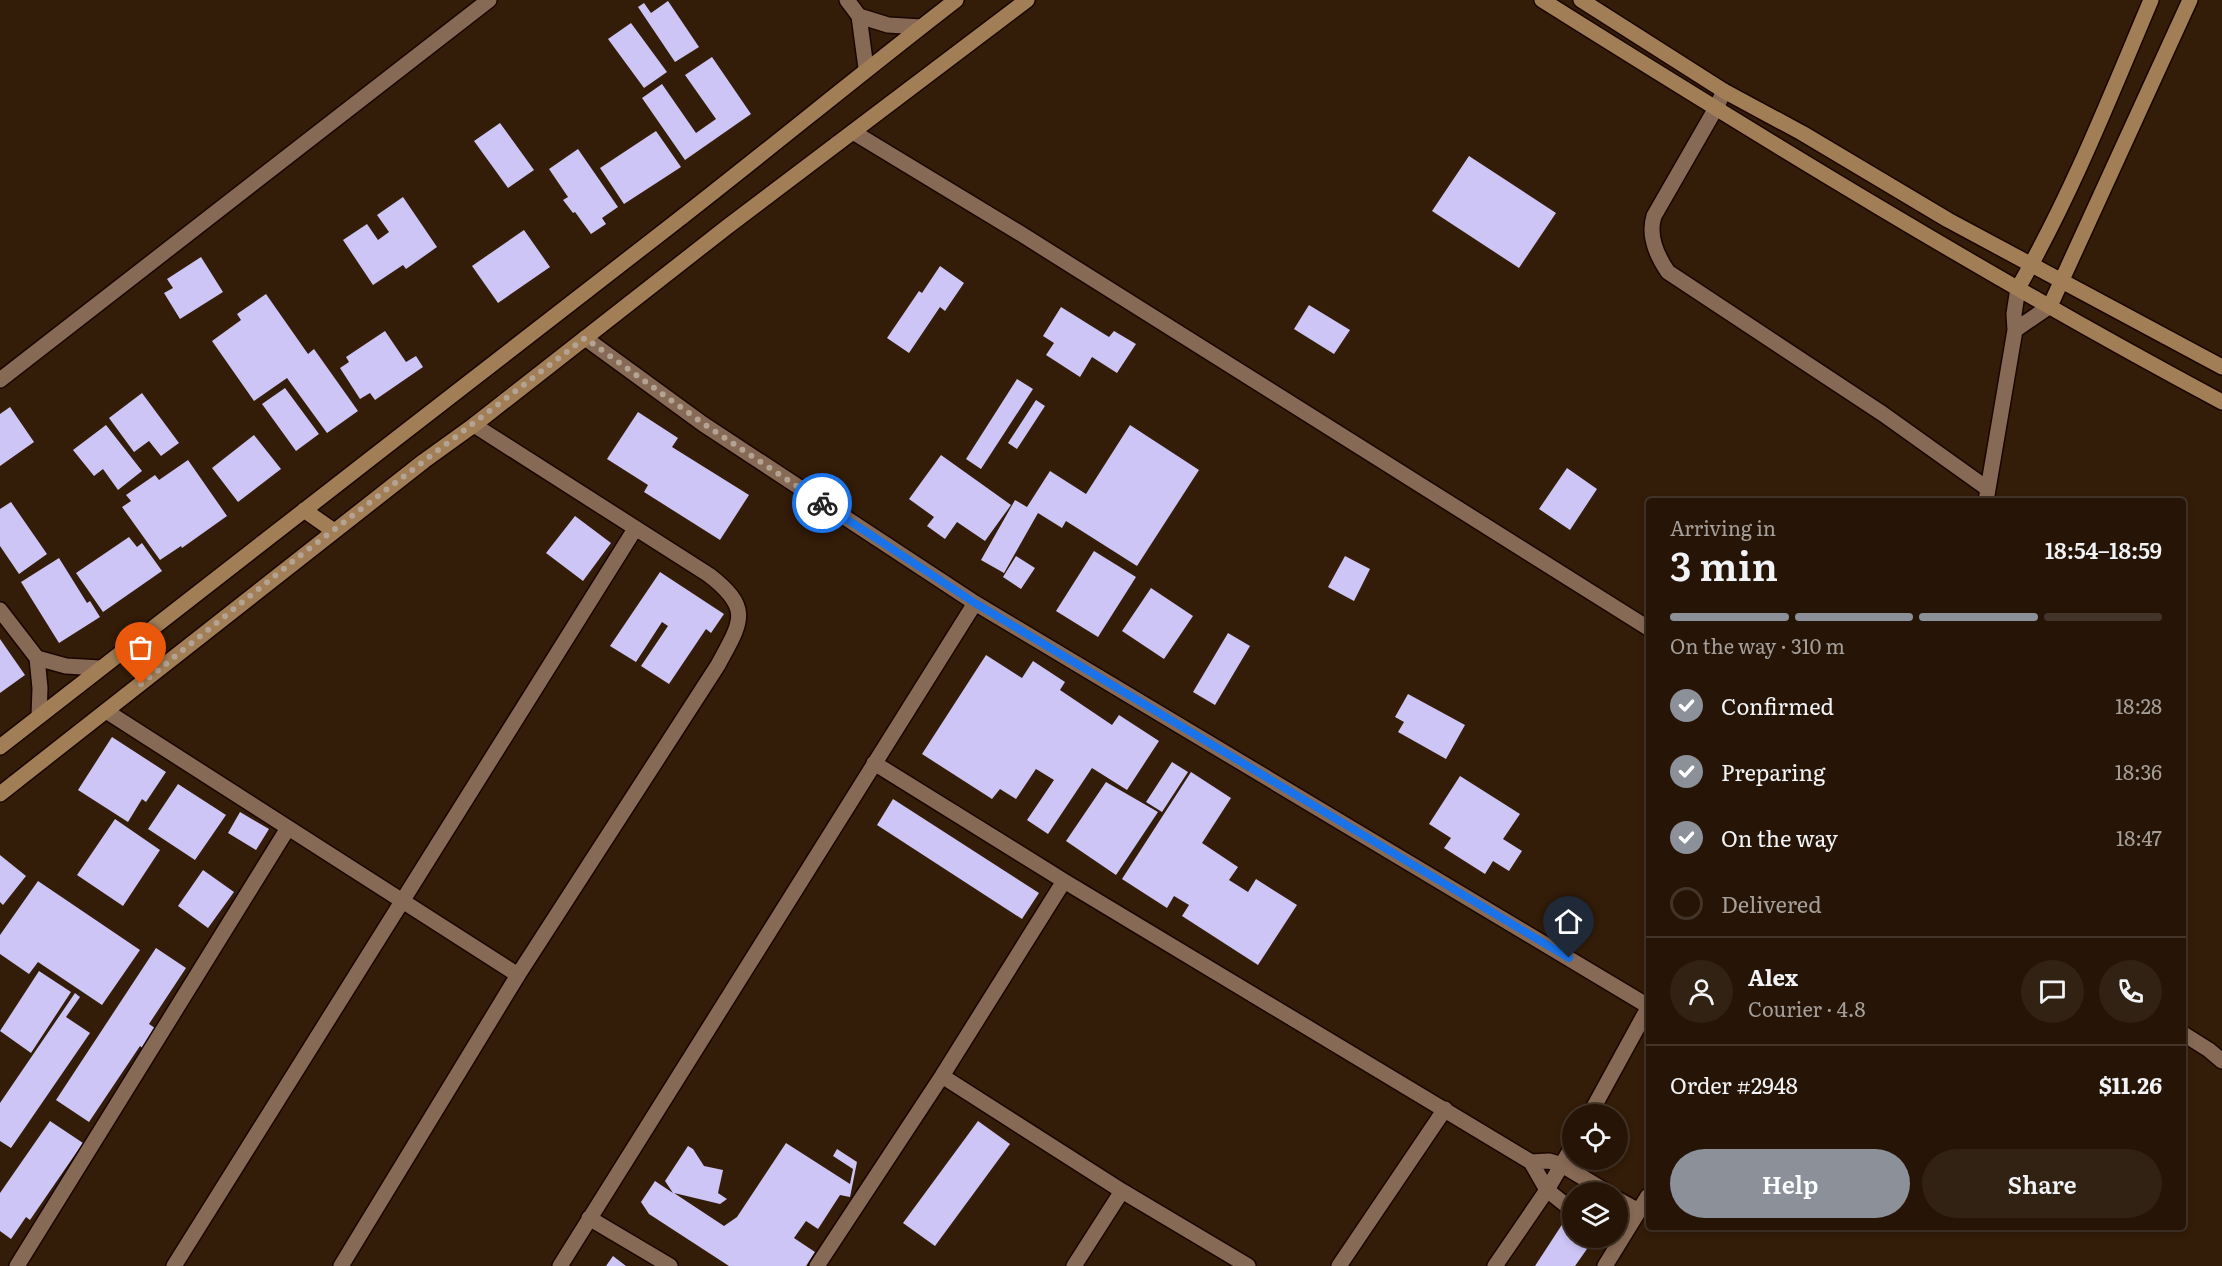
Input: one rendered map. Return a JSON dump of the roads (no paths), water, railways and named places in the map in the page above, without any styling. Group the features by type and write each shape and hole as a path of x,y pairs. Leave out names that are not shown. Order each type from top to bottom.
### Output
{"street":[{"path":"1,376 489,0"},
{"path":"847,0 859,16 866,68"},
{"path":"0,747 790,133 866,68 956,0"},
{"path":"0,794 424,460 474,425 1028,0"},
{"path":"1542,0 1562,5 1716,108 2072,320 2222,402"},
{"path":"1581,0 1724,91 1802,133 1948,220 2222,367"},
{"path":"1724,91 1654,216 1651,225 1659,259 1668,272 1883,414 1987,495 2015,330 2014,314 2018,288 2054,221 2096,132 2151,0"},
{"path":"2015,330 2050,306 2190,0"},
{"path":"859,16 888,25 921,27"},
{"path":"853,132 1018,231 1646,627"},
{"path":"585,338 704,424 975,603 1646,1006"},
{"path":"341,1266 518,975 718,665 738,626 739,613 735,600 727,588 474,425"},
{"path":"304,510 334,531"},
{"path":"174,1266 635,529"},
{"path":"560,1266 975,603"},
{"path":"0,610 37,658 40,688 39,716"},
{"path":"37,658 66,666 100,668"},
{"path":"106,711 518,975"},
{"path":"874,763 1064,881 1531,1162 1546,1190 1562,1202"},
{"path":"17,1266 288,828"},
{"path":"817,1266 942,1076 1064,881"},
{"path":"1595,1104 1646,1011"},
{"path":"2186,1036 2215,1050 2222,1061"},
{"path":"942,1076 1122,1191 1248,1266"},
{"path":"1339,1266 1445,1109"},
{"path":"1495,1266 1562,1165 1549,1161 1531,1162"},
{"path":"1570,1170 1590,1182"},
{"path":"1074,1266 1122,1191"},
{"path":"1628,1224 1646,1199"},
{"path":"1628,1205 1639,1211"},
{"path":"589,1218 670,1266"},
{"path":"1605,1266 1611,1248"}]}
